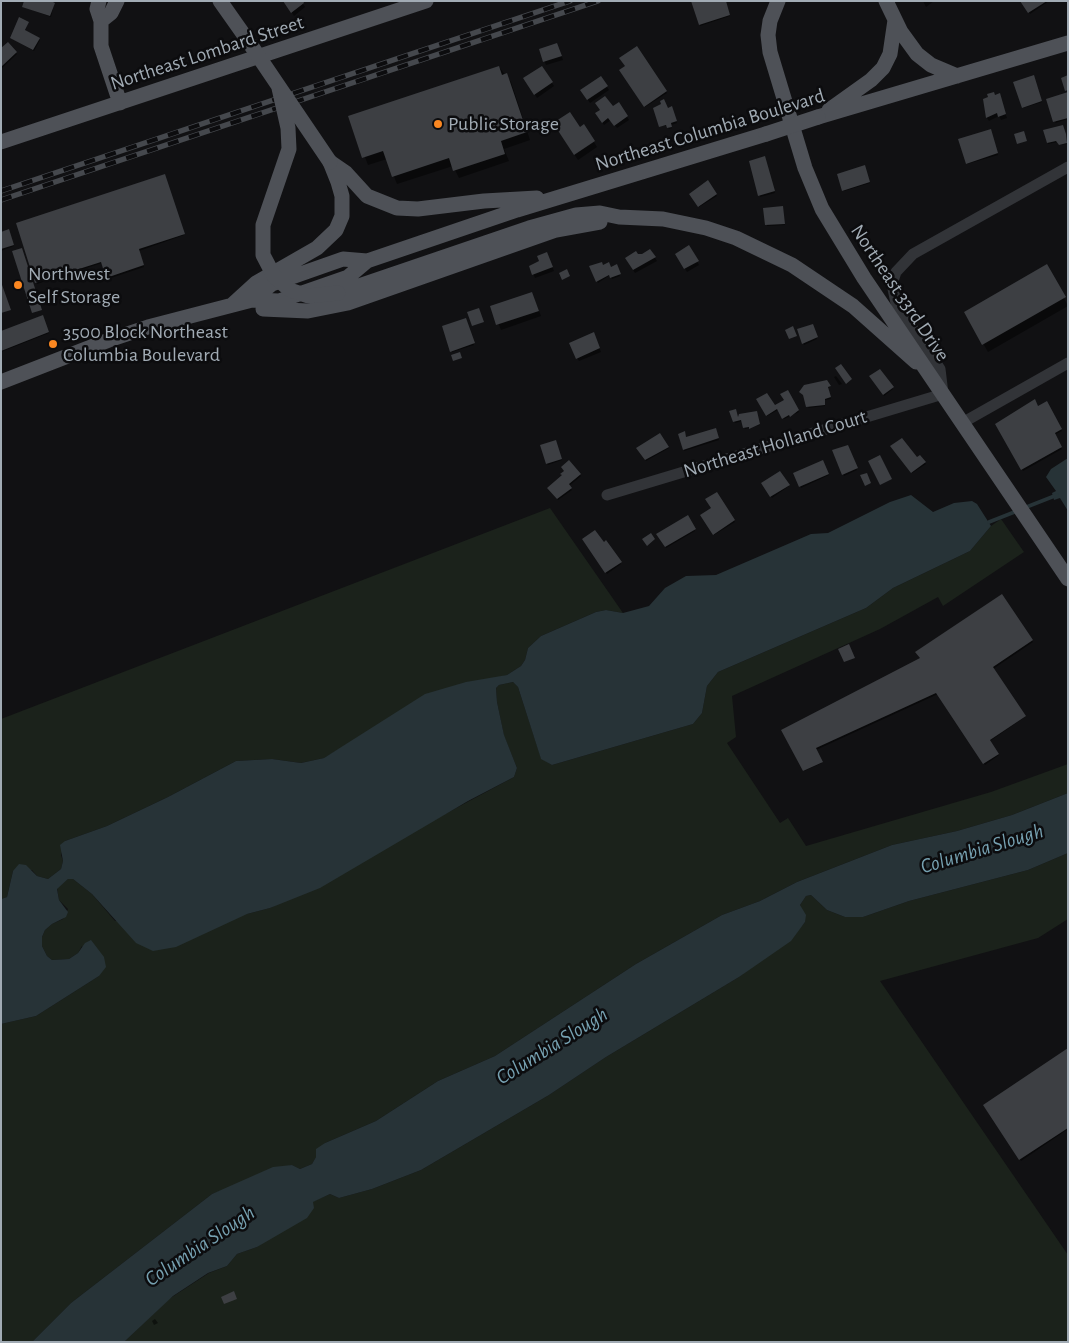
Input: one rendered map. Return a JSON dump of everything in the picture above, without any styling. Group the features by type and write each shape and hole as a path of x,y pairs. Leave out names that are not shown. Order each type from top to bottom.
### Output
{"main road":[{"path":"99,1 97,9 101,21 101,46 120,103"},
{"path":"101,21 111,13 117,1"},
{"path":"220,1 330,162 338,182 342,207 338,225 327,241 261,279 231,305"},
{"name":"Northeast Lombard Street","path":"1,142 426,1"},
{"name":"Northeast 33rd Drive","path":"778,1 770,20 768,43 805,168 822,209 839,239 1068,579"},
{"path":"886,1 894,20 917,54 930,64 957,76"},
{"path":"818,118 871,80 883,68 890,54 894,20"},
{"name":"Northeast Columbia Boulevard","path":"1,382 130,333 252,300 272,284 343,259 367,261 562,196 1068,42"},
{"path":"279,88 288,128 289,149 263,225 262,247 269,270 277,280 290,290 308,296 338,293 529,228 587,213 682,222 736,238 764,250 835,293 928,372"},
{"path":"330,162 346,173 368,196 397,208 409,209 484,201 562,196"},
{"path":"529,228 562,196"},
{"path":"231,305 278,311 308,311 331,307 556,230 619,217"}],"street":[{"path":"943,394 940,370 896,303 892,284 896,272 913,254 1068,167"},
{"path":"962,423 1068,363"},
{"name":"Northeast Holland Court","path":"607,495 943,394"}],"shaded area":[{"path":"550,508 623,613 606,610 596,612 541,636 528,648 525,660 521,666 507,675 496,678 362,736 324,758 301,763 272,759 236,761 168,797 107,826 65,841 61,855 63,861 61,869 48,879 37,876 32,870 13,871 7,897 1,899 1,719"},
{"path":"1001,519 1024,552 943,606 938,597 880,629 732,696 736,737 727,743 780,823 788,818 806,846 991,792 1068,764 1068,793 1012,815 957,831 892,845 797,882 760,901 722,915 636,964 495,1056 438,1081 376,1121 325,1143 312,1164 300,1169 292,1165 212,1194 71,1303 32,1342 1,1342 1,1024 36,1016 99,976 82,946 78,953 69,959 52,960 47,956 42,946 42,937 45,930 63,919 68,909 59,900 57,888 68,879 73,879 92,894 115,921 247,914 270,908 514,777 517,768 504,736 497,702 496,688 499,685 513,682 518,687 541,758 552,765 693,724 702,713 707,686 718,672 866,608 893,588 970,551 991,526"},
{"path":"1068,853 1068,919 1038,938 880,981 1068,1255 1068,1342 124,1342 169,1299 209,1273 227,1266 237,1254 257,1247 312,1202 330,1194 339,1198 372,1189 421,1170 549,1095 606,1057 739,977 799,929 805,922 800,905 806,896 811,895 827,910 845,917 863,917 909,901 1028,870"}],"water":[{"path":"1068,458 1068,511 1060,498 1054,500 1052,493 1056,491 1046,477 1051,469"},
{"path":"911,495 933,512 954,503 972,501 977,504 991,526 970,551 893,588 866,608 718,672 707,686 702,713 693,724 552,765 541,759 518,687 513,682 499,685 496,688 497,702 504,735 517,768 514,777 468,801 320,888 270,908 247,914 176,947 153,951 136,943 92,894 73,879 68,879 57,889 59,900 68,912 66,917 45,930 42,937 42,946 47,956 52,960 69,959 78,953 85,943 91,940 104,957 106,967 99,976 36,1016 1,1024 1,899 7,897 13,871 19,864 26,865 37,876 48,879 61,869 63,861 60,845 65,841 107,826 168,797 236,761 272,759 301,763 324,758 425,694 466,682 507,675 521,666 525,660 528,648 541,636 596,612 606,610 623,613 649,606 665,588 686,576 716,575 811,534 828,533 890,502"},
{"name":"Columbia Slough","path":"1068,793 1068,853 1028,870 909,901 863,917 845,917 827,910 811,895 806,896 800,905 806,915 805,922 791,941 739,977 606,1057 549,1095 421,1170 372,1189 339,1198 330,1194 313,1202 314,1208 307,1218 257,1247 237,1254 227,1266 208,1273 173,1296 124,1342 32,1342 71,1303 212,1194 273,1167 292,1165 300,1169 312,1164 316,1157 316,1149 325,1143 376,1121 438,1081 495,1056 636,964 722,915 760,901 797,882 892,845 957,831 1012,815"}],"building":[{"path":"24,1 51,1 55,3 50,16 22,7"},
{"path":"283,1 303,1 304,3 291,13"},
{"path":"691,1 726,1 730,15 699,25"},
{"path":"1020,1 1047,1 1028,13"},
{"path":"19,17 29,22 25,30 40,38 33,50 10,38"},
{"path":"8,42 17,52 1,67 1,48"},
{"path":"557,43 562,56 543,62 539,49"},
{"path":"637,46 667,91 644,107 619,70 625,66 619,58"},
{"name":"Public Storage","path":"499,66 502,75 507,73 527,132 501,141 505,154 453,171 449,158 392,177 383,151 362,158 348,116"},
{"path":"542,66 553,82 534,95 523,78"},
{"path":"1034,75 1042,101 1022,108 1013,82"},
{"path":"1068,75 1068,90 1065,91 1061,78"},
{"path":"601,76 608,86 587,100 580,90"},
{"path":"994,92 995,95 1000,93 1006,114 998,117 997,113 986,118 983,99 988,97 987,94"},
{"path":"1068,92 1068,118 1053,122 1046,99"},
{"path":"605,96 613,106 619,102 628,116 614,126 608,118 602,123 595,113 600,110 595,103"},
{"path":"664,99 668,108 672,106 677,121 671,123 672,127 667,128 666,125 659,127 653,108 661,104 660,101"},
{"path":"570,112 580,127 584,124 595,141 574,155 553,123"},
{"path":"1063,125 1067,143 1059,145 1056,141 1047,143 1043,130"},
{"path":"991,129 998,153 966,164 958,139"},
{"path":"1024,131 1027,141 1017,144 1014,134"},
{"path":"765,156 775,191 758,196 749,161"},
{"path":"865,165 870,182 842,191 837,174"},
{"path":"165,174 185,234 139,249 144,265 106,278 101,262 35,283 16,223"},
{"path":"708,180 717,194 698,207 689,194"},
{"path":"783,206 785,224 765,225 763,208"},
{"path":"9,229 14,245 1,249 1,232"},
{"path":"689,245 699,261 684,269 675,254"},
{"path":"22,248 42,310 32,313 12,251"},
{"path":"650,249 656,257 633,270 625,258 636,251 638,254 642,254"},
{"path":"547,252 553,267 532,275 529,266 539,261 537,256"},
{"path":"602,262 603,265 609,262 611,267 617,264 621,274 610,278 609,275 596,282 589,266"},
{"path":"1047,264 1066,297 982,345 964,312"},
{"path":"567,269 570,276 562,280 559,273"},
{"path":"1,282 11,310 1,313"},
{"path":"532,292 539,311 496,325 490,306"},
{"path":"479,308 484,322 472,326 467,312"},
{"path":"43,315 49,332 1,351 1,331"},
{"path":"466,318 475,343 450,352 442,326"},
{"path":"813,324 818,337 802,344 797,329"},
{"path":"793,326 797,336 789,339 785,330"},
{"path":"594,332 600,348 576,359 569,343"},
{"path":"460,352 462,358 453,361 451,355"},
{"path":"841,364 852,379 846,384 835,368"},
{"path":"880,369 894,387 883,395 869,376"},
{"path":"827,380 831,386 828,387 831,397 825,399 825,405 806,407 803,395 799,392 804,385"},
{"path":"788,390 799,410 790,417 789,415 782,419 777,409 766,416 756,399 767,393 775,405 784,400 780,394"},
{"path":"1035,399 1038,406 1047,401 1062,429 1055,433 1062,447 1021,470 995,424"},
{"path":"736,409 738,417 739,414 757,411 760,424 749,429 749,427 743,428 741,420 733,422 729,411"},
{"path":"716,428 719,438 683,450 678,434 685,431 686,437"},
{"path":"660,433 669,447 645,460 636,448"},
{"path":"902,438 917,457 920,455 926,462 911,473 890,446"},
{"path":"556,440 562,459 546,464 540,445"},
{"path":"848,445 858,468 842,475 832,450"},
{"path":"880,455 892,479 880,485 868,461"},
{"path":"569,460 581,474 569,484 572,488 557,499 547,488 562,475 560,474 564,471 561,467"},
{"path":"823,460 829,474 799,487 793,473"},
{"path":"780,471 790,485 770,497 761,483"},
{"path":"867,473 871,483 865,486 860,475"},
{"path":"717,492 735,520 713,535 700,515 711,508 705,499"},
{"path":"688,515 696,529 665,547 656,534"},
{"path":"595,530 604,542 606,540 622,562 605,573 582,539"},
{"path":"651,533 655,539 647,546 642,539"},
{"path":"1002,594 1033,640 993,667 1026,716 990,740 999,754 983,764 936,693 816,748 823,762 803,771 781,730 920,658 915,652"},
{"path":"849,644 855,658 844,662 838,649"},
{"path":"1068,1048 1068,1128 1019,1160 983,1105"},
{"path":"234,1291 237,1299 224,1304 221,1297"}],"waterway":[{"path":"1024,508 1057,495"},
{"path":"989,522 1017,511"}],"railway":[{"path":"1,191 570,1"},
{"path":"1,200 598,1"}],"place":[{"name":"Public Storage","path":"438,124"},
{"name":"Northwest Self Storage","path":"18,285"},
{"name":"3500 Block Northeast Columbia Boulevard","path":"53,344"}]}
